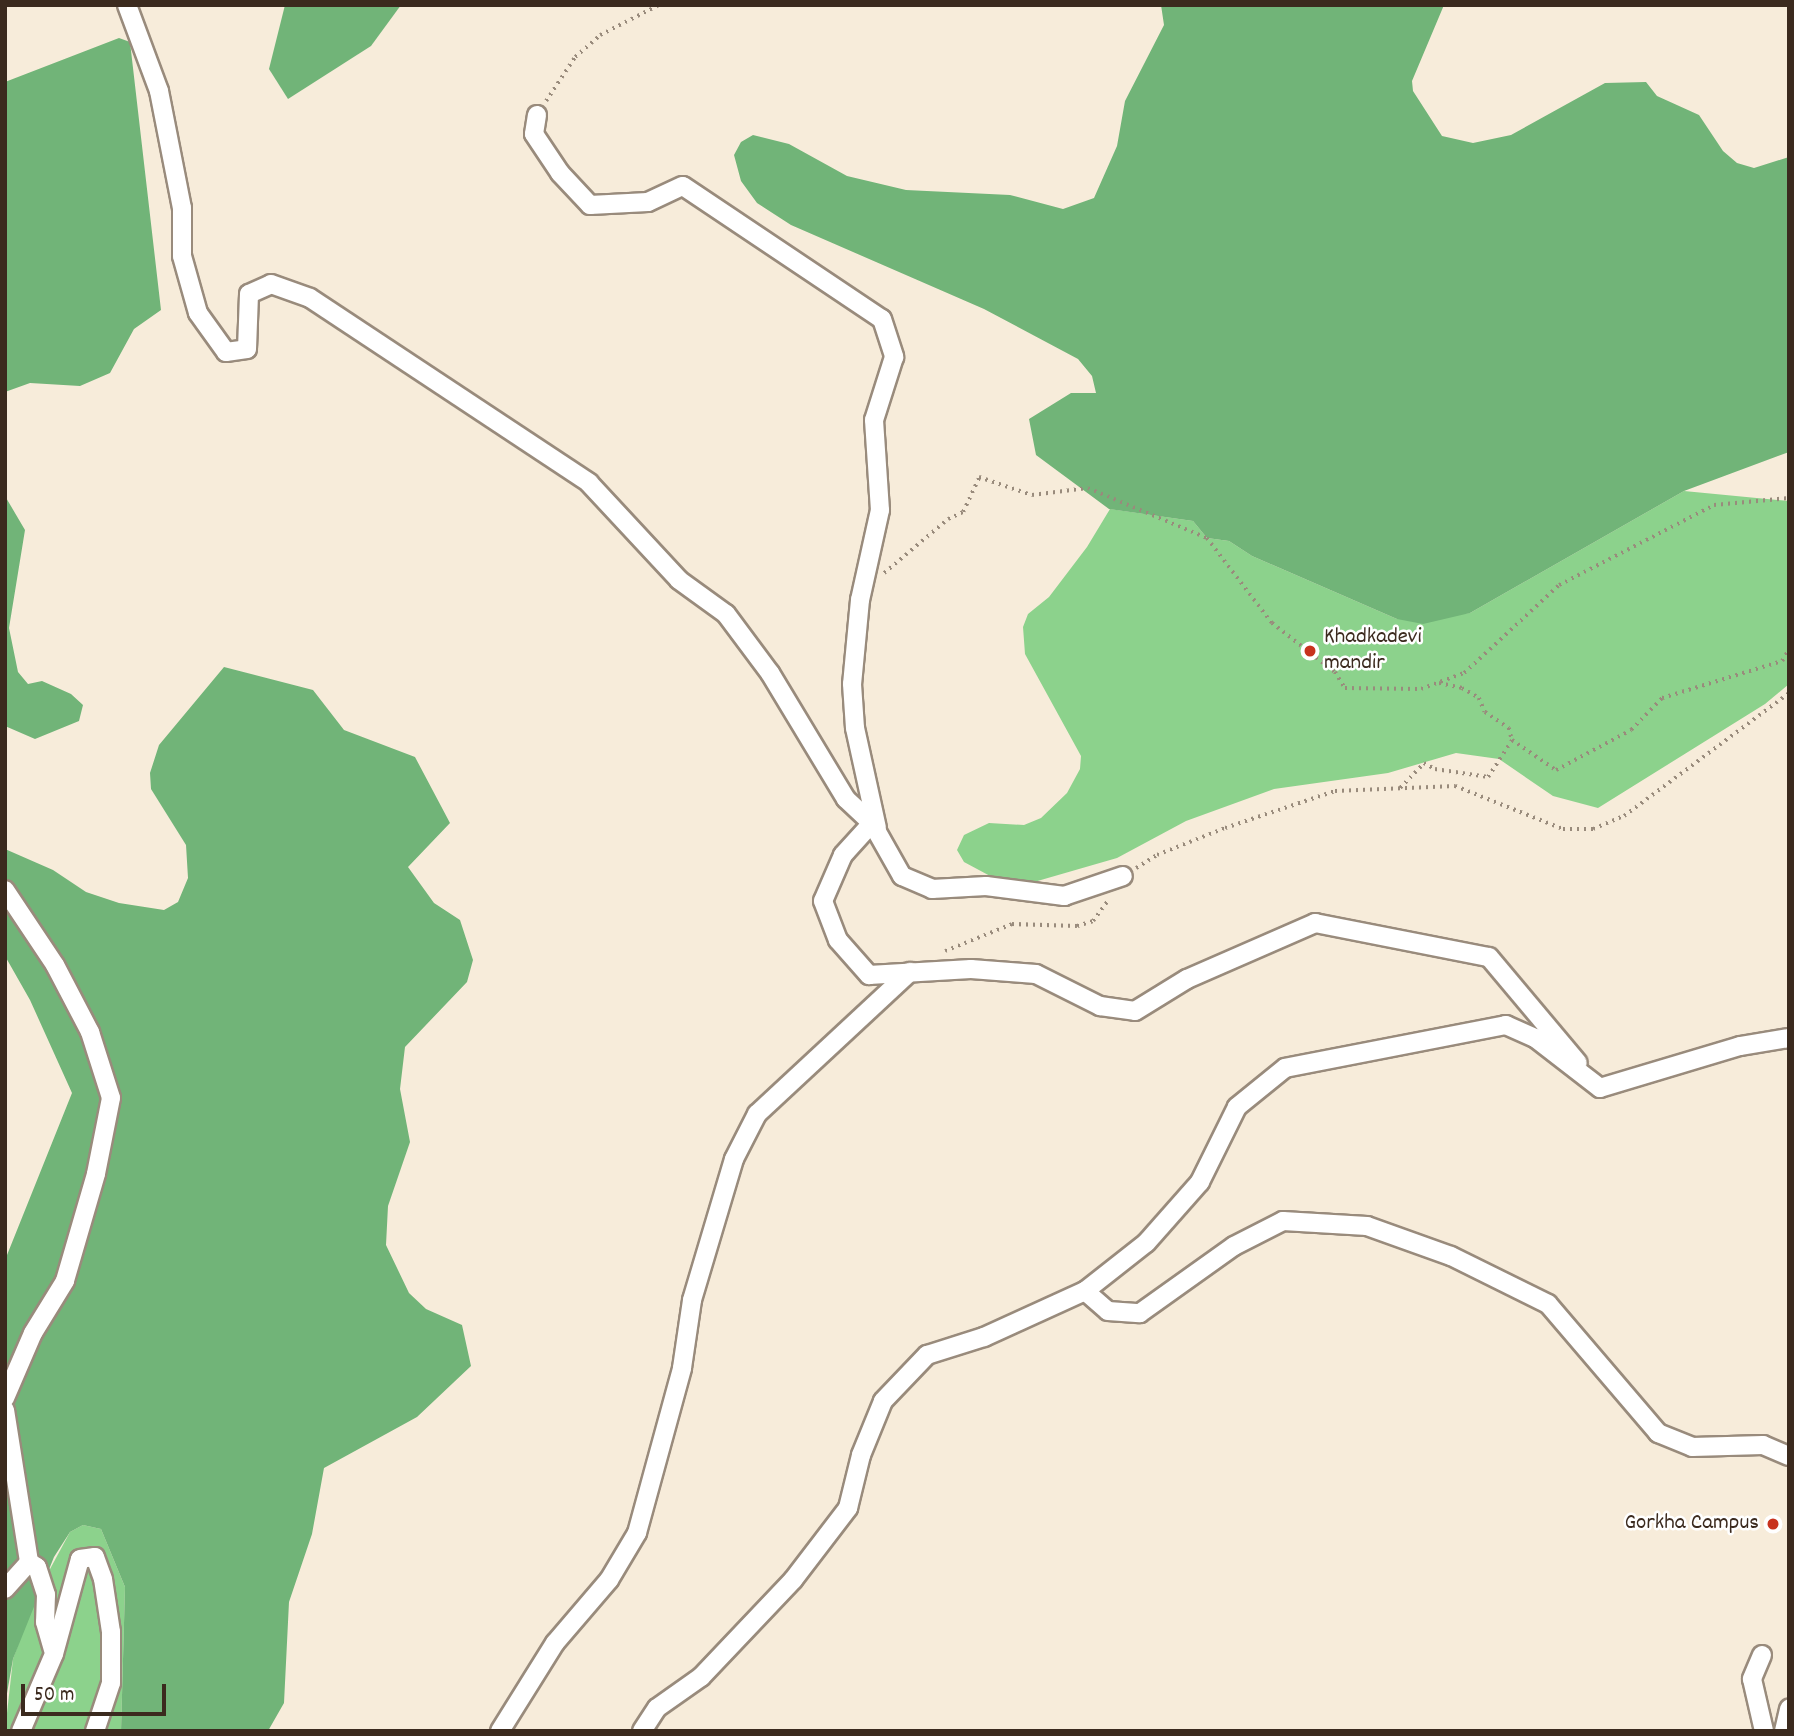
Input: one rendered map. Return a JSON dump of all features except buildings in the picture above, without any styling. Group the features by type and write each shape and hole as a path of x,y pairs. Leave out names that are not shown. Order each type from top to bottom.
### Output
{"street":[{"path":"127,5 159,91 183,208 182,256 198,313 226,352 247,349 249,294 271,284 310,298 589,483 679,580 726,614 770,673 846,799 875,829 902,876 932,889 986,886 1064,896 1123,876"},
{"path":"537,115 534,134 560,173 590,205 648,202 683,186 882,319 894,357 874,419 880,510 862,592 852,684 855,728 875,829"},
{"path":"875,829 844,855 823,901 838,940 869,975 971,969 1035,974 1100,1006 1135,1011 1187,979 1315,923 1489,957 1600,1088"},
{"path":"5,890 55,965 90,1032 111,1098 96,1174 65,1281 33,1333 5,1398"},
{"path":"500,1731 555,1643 609,1580 637,1533 682,1368 692,1300 734,1159 757,1114 909,973"},
{"path":"642,1731 657,1707 701,1677 793,1580 848,1508 861,1455 883,1401 927,1355 984,1338 1085,1292 1146,1243 1200,1182 1237,1107 1285,1068 1506,1025 1535,1038 1600,1088"},
{"path":"1600,1088 1740,1046 1789,1038"},
{"path":"1085,1292 1108,1311 1140,1313 1234,1246 1283,1221 1367,1226 1451,1256 1548,1304 1658,1433 1692,1447 1763,1445 1789,1456"},
{"path":"5,1410 29,1562 37,1567 46,1595 45,1622 54,1654"},
{"path":"22,1731 54,1654 80,1559 95,1558 103,1579 111,1632 111,1683 95,1731"},
{"path":"5,1589 29,1562"},
{"path":"1762,1654 1752,1679 1764,1731"},
{"path":"1784,1731 1789,1709"}],"path":[{"path":"537,115 575,57 600,35 659,5"},
{"path":"862,592 947,519 963,512 979,477 1032,495 1088,488 1207,538 1272,623 1335,672 1345,688 1421,690 1464,673 1559,585 1714,505 1789,498"},
{"path":"1438,683 1462,688 1479,698 1485,712 1508,728 1512,740 1556,770 1632,730 1662,698 1782,661 1789,649"},
{"path":"909,973 963,940 1012,924 1077,926 1093,921 1123,876 1157,855 1335,791 1455,786 1515,806 1563,829 1593,829 1624,816 1789,693"},
{"path":"1400,789 1424,762 1435,769 1488,777 1512,740"}],"green space":[{"path":"285,5 401,5 371,46 288,99 269,69"},
{"path":"1161,5 1444,5 1412,81 1413,91 1442,136 1473,143 1511,135 1605,83 1646,82 1657,96 1699,115 1723,151 1737,163 1754,168 1789,157 1789,452 1684,491 1470,613 1423,624 1397,619 1252,556 1229,541 1207,538 1193,521 1109,509 1036,455 1029,419 1071,393 1096,393 1092,376 1078,359 984,309 791,225 757,203 741,181 734,155 741,142 753,135 789,144 847,176 906,190 1010,195 1063,209 1094,198 1117,146 1125,101 1164,25"},
{"path":"119,38 130,42 161,310 134,329 110,373 80,386 30,383 5,392 5,82"},
{"path":"1684,491 1789,501 1789,684 1765,704 1598,808 1553,796 1499,759 1456,753 1388,773 1274,789 1186,821 1117,858 1034,882 992,877 964,862 957,850 964,835 989,823 1024,825 1041,818 1067,793 1080,769 1081,756 1025,654 1023,627 1028,614 1049,597 1087,547 1110,509 1193,521 1207,538 1229,541 1252,556 1397,619 1470,613"},
{"path":"5,496 25,530 9,628 18,672 28,684 42,681 71,694 83,705 79,721 35,739 5,726"},
{"path":"224,667 313,690 344,730 415,757 450,823 408,867 434,903 460,920 473,960 467,982 405,1047 400,1089 410,1142 388,1206 386,1245 409,1293 426,1309 462,1325 471,1366 417,1417 324,1468 312,1534 289,1602 284,1703 268,1731 121,1731 125,1587 101,1529 83,1525 70,1532 54,1557 13,1659 5,1705 5,1260 72,1093 30,1000 5,956 5,849 53,870 86,892 119,903 164,910 178,902 188,878 186,845 151,789 150,773 159,745"},
{"path":"83,1525 101,1529 125,1587 121,1731 5,1731 13,1659 36,1595 70,1532"}],"place":[{"name":"Khadkadevi mandir","path":"1310,651"},
{"name":"Gorkha Campus","path":"1773,1524"}]}
